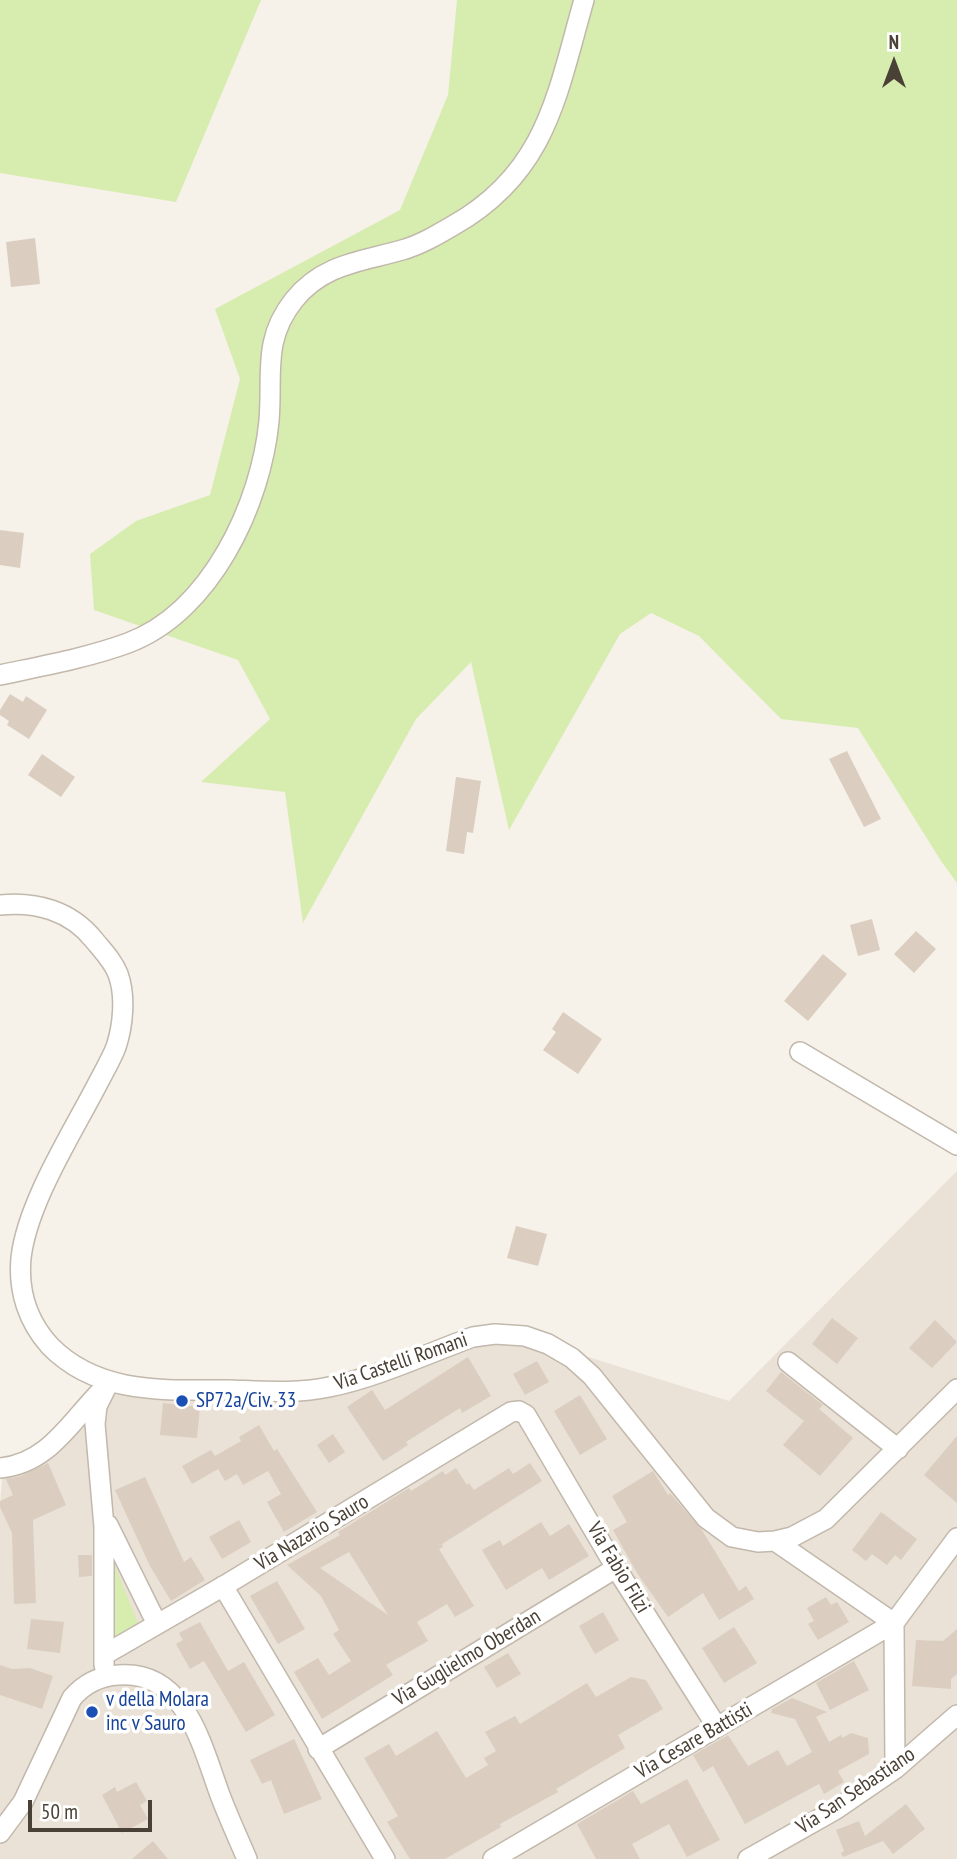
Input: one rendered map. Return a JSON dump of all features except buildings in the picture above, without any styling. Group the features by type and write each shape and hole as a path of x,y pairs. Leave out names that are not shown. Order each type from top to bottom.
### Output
{"street":[{"path":"0,676 129,642 161,626 181,611 213,573 227,550 256,483 268,432 270,358 276,330 282,317 300,292 328,270 428,240 493,199 514,177 541,137 554,104 584,0"},
{"name":"Via Castelli Romani","path":"0,905 39,905 67,917 89,933 111,961 122,988 121,1019 115,1049 37,1203 24,1241 21,1268 25,1304 37,1330 72,1365 88,1374 110,1382 164,1390 288,1391 328,1387 473,1337 495,1334 525,1336 560,1350 592,1376 706,1518 732,1537 758,1542 775,1541 810,1530 826,1519 957,1389"},
{"path":"800,1052 957,1145"},
{"path":"788,1362 898,1449"},
{"path":"0,1468 17,1466 48,1450 110,1382"},
{"path":"105,1676 105,1550 95,1416 99,1401 110,1382"},
{"name":"Via Fabio Filzi","path":"519,1410 526,1415 617,1568 717,1727"},
{"name":"Via Nazario Sauro","path":"104,1655 511,1412 519,1410"},
{"path":"103,1515 157,1624"},
{"path":"895,1769 894,1623 957,1538"},
{"path":"775,1541 894,1623"},
{"name":"Via Guglielmo Oberdan","path":"318,1749 617,1568"},
{"path":"223,1586 385,1859"},
{"name":"Via Cesare Battisti","path":"493,1859 894,1623"},
{"path":"0,1833 23,1802 72,1698 85,1686 105,1676 132,1675 150,1679 166,1688 181,1704 198,1733 222,1801 247,1859"},
{"name":"Via San Sebastiano","path":"748,1859 835,1810 895,1769 957,1715"}],"shaded area":[{"path":"957,1171 957,1859 0,1859 0,1505 3,1468 17,1466 109,1382 328,1387 473,1337 518,1335 729,1401"}],"green space":[{"path":"0,0 261,0 176,202 0,173"},
{"path":"457,0 957,0 957,883 858,728 781,719 699,636 651,613 620,634 509,830 471,662 416,719 303,923 285,792 201,782 270,719 238,660 94,610 90,554 136,521 210,495 240,379 215,309 400,210 448,95"},
{"path":"113,1561 138,1623 115,1636"}],"place":[{"name":"SP72a/Civ. 33","path":"182,1401"},
{"name":"v della Molara inc v Sauro","path":"92,1712"}]}
